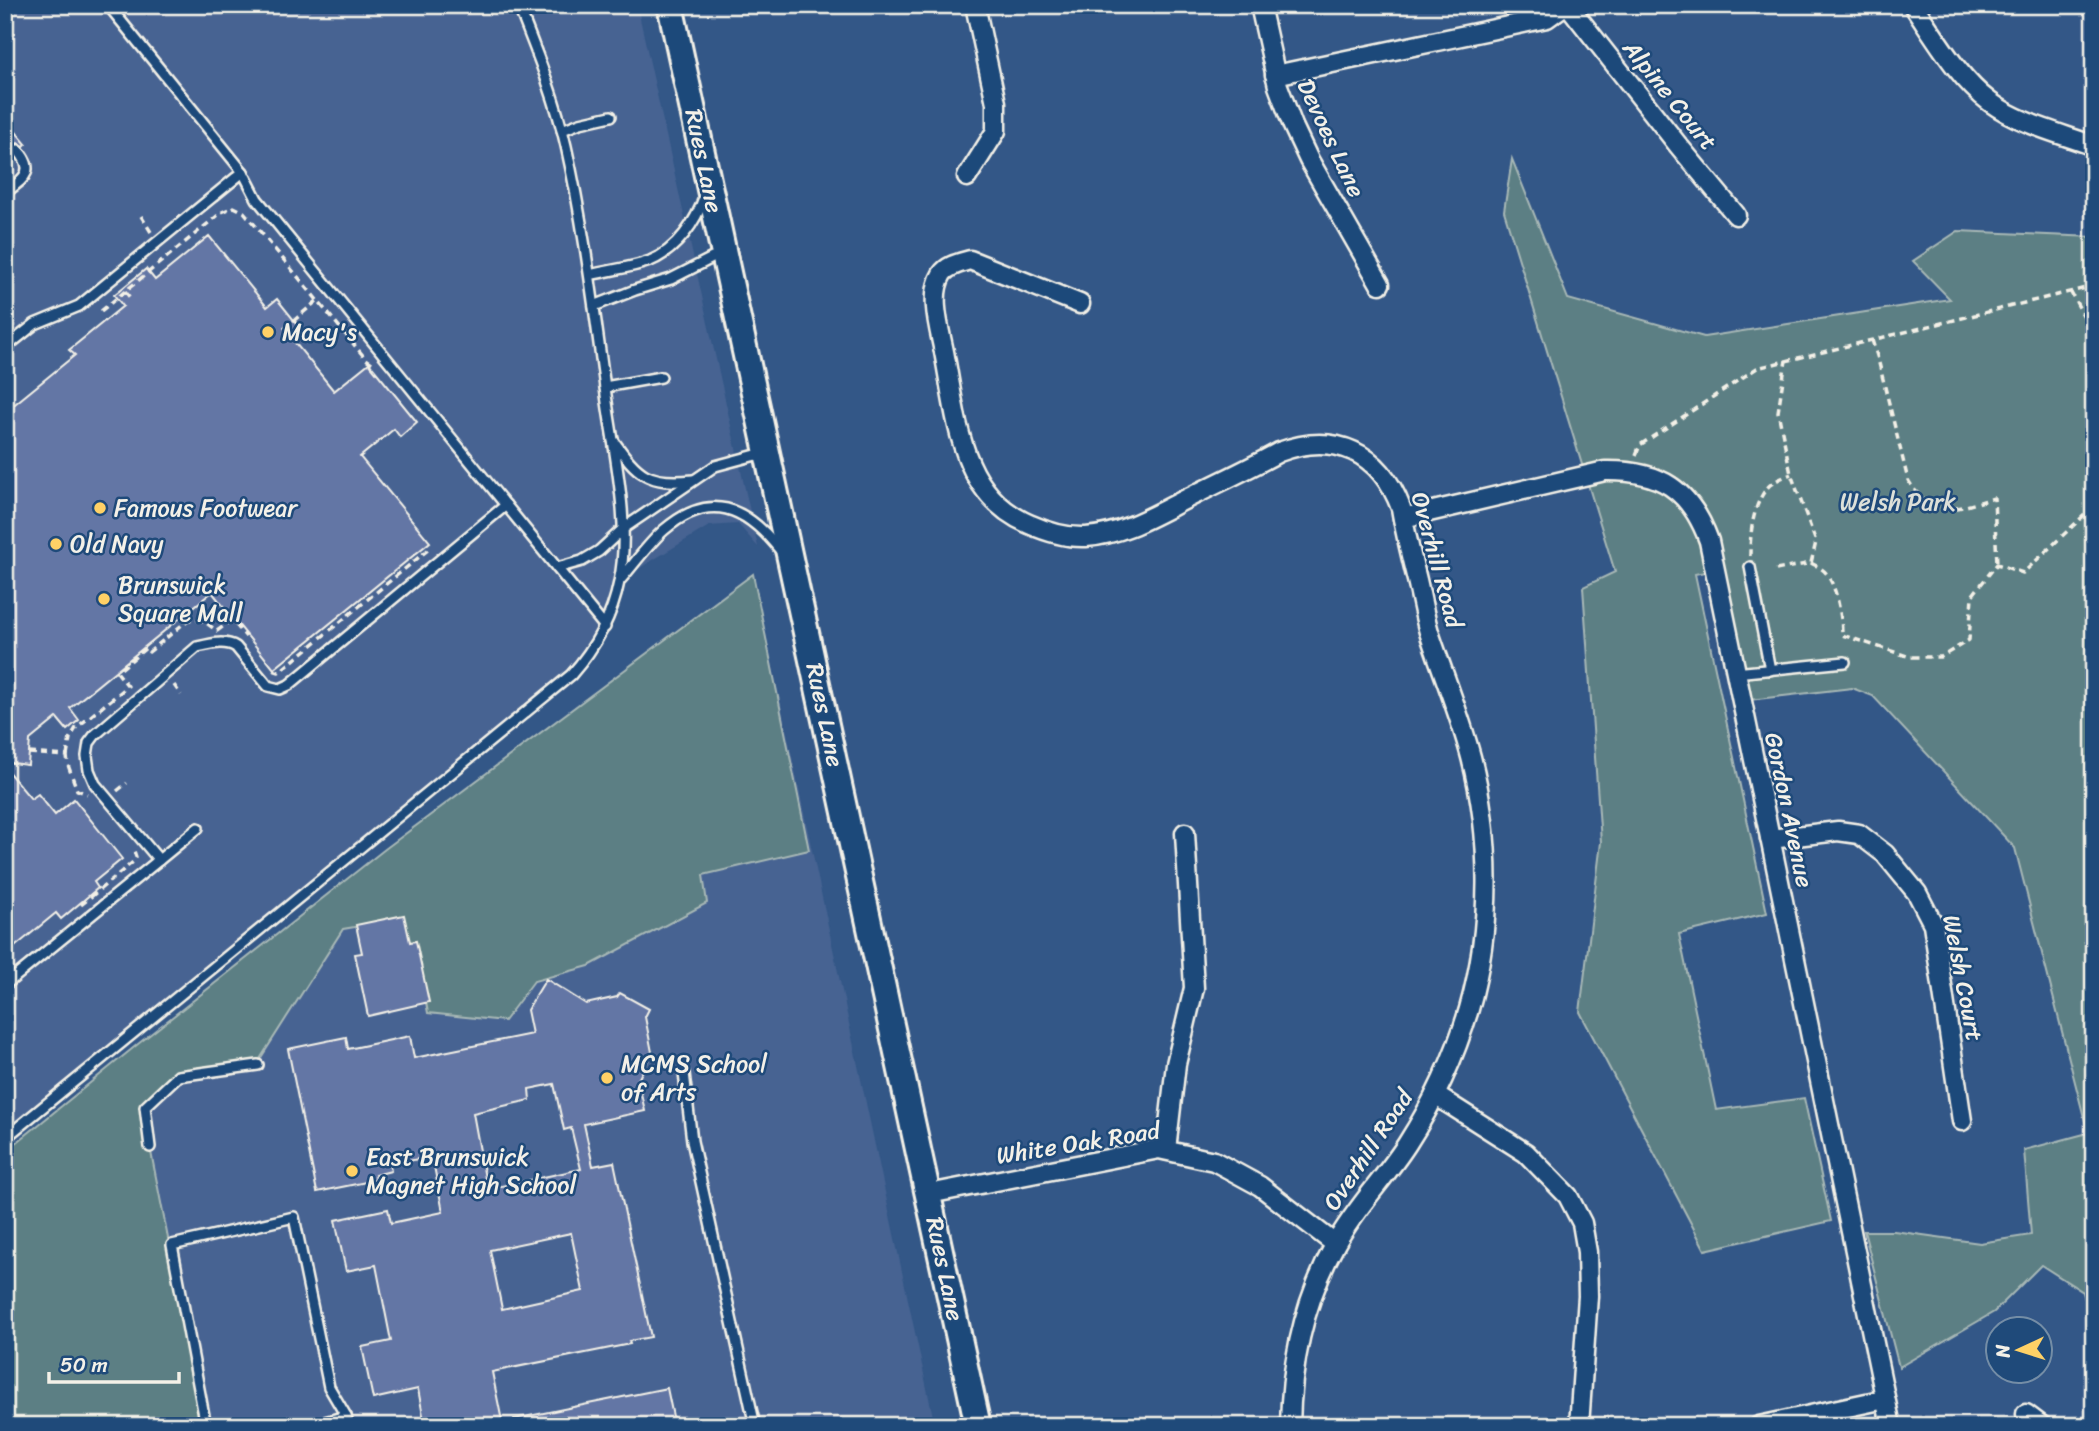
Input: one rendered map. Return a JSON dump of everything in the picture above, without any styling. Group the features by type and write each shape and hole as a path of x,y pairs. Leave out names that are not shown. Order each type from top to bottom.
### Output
{"main road":[{"name":"Rues Lane","path":"669,7 978,1426"}],"street":[{"path":"967,177 996,131 996,103 975,5"},
{"name":"Devoes Lane","path":"1260,5 1275,75 1293,126 1309,160 1380,284"},
{"path":"1275,75 1547,18 1567,5"},
{"name":"Alpine Court","path":"1567,5 1736,215"},
{"path":"1913,5 1967,80 1989,101 2015,117 2094,146"},
{"name":"Overhill Road","path":"1080,304 970,260 953,265 943,272 937,288 939,326 961,438 969,463 982,486 1000,505 1021,520 1045,531 1084,537 1122,530 1296,445 1332,444 1349,449 1372,463 1385,476 1394,491 1428,629 1472,759 1482,809 1486,909 1480,959 1469,1008 1453,1055 1434,1095 1406,1144 1335,1244 1316,1283 1295,1354 1290,1426"},
{"name":"Gordon Avenue","path":"1402,518 1605,471 1629,471 1662,481 1679,492 1702,523 1709,541 1891,1426"},
{"name":"Welsh Court","path":"1770,839 1838,831 1859,834 1885,853 1917,893 1933,924 1962,1121"},
{"path":"1166,1150 1176,1064 1194,988 1185,833"},
{"path":"1434,1095 1526,1153 1568,1196 1582,1223 1587,1252 1588,1296 1579,1426"},
{"name":"White Oak Road","path":"929,1194 1159,1149 1214,1161 1260,1186 1335,1244"},
{"path":"1759,1426 1885,1399"},
{"path":"2026,1414 2042,1426"}],"lane":[{"path":"108,5 243,172 257,199 605,627"},
{"path":"5,1138 572,675 592,650 605,627 620,580 624,528 590,275 562,130 544,71 518,5"},
{"path":"522,16 525,5"},
{"path":"562,130 611,116"},
{"path":"5,127 8,138"},
{"path":"5,193 24,178 27,171 27,163 18,150"},
{"path":"5,348 35,324 79,306 243,172"},
{"path":"590,275 650,261 677,243 700,211 709,184"},
{"path":"594,306 671,279 724,252"},
{"path":"605,387 661,377"},
{"path":"612,439 632,466 648,477 672,483 695,480"},
{"path":"557,568 582,561 599,551 624,528 715,466 767,452"},
{"path":"159,860 95,784 89,771 89,743 102,726 197,647 206,645 230,643 268,686 280,689 289,685 506,505"},
{"path":"620,580 664,530 684,516 706,507 730,508 749,519 767,534 792,566"},
{"path":"1750,567 1770,670"},
{"path":"1735,673 1845,662"},
{"path":"5,985 198,828"},
{"path":"150,1147 145,1107 178,1076 258,1065"},
{"path":"684,1073 692,1140 755,1426"},
{"path":"206,1426 172,1245 294,1217 329,1387 347,1421 310,1426"}],"path":[{"path":"101,311 222,212 234,206 244,212 378,370"},
{"path":"141,216 152,233"},
{"path":"1629,471 1640,444 1756,369 2094,286"},
{"path":"2070,290 2094,335"},
{"path":"125,291 131,299"},
{"path":"284,329 318,300"},
{"path":"1776,570 1811,563 1824,570 1842,617 1842,635 1910,657 1941,657 1969,640 1972,596 1997,564 1994,498 1951,510 1935,508 1917,496 1908,480 1872,340"},
{"path":"1786,360 1778,412 1791,474 1816,542 1811,563"},
{"path":"1750,567 1750,538 1760,496 1773,482 1791,474"},
{"path":"1997,564 2023,573 2094,506"},
{"path":"265,661 274,671 279,672 354,607 429,549"},
{"path":"89,795 77,790 69,770 67,756 70,738 76,728 128,686 117,672 146,648 149,652 188,620 204,620 217,631 232,620 249,640"},
{"path":"174,685 181,695"},
{"path":"29,753 67,756"},
{"path":"115,793 127,783"},
{"path":"81,905 133,862 135,852 127,842"},
{"path":"5,966 11,962 6,955"}],"shaded area":[{"path":"5,5 637,5 758,547 738,524 709,526 620,580 587,657 5,1138"},
{"path":"753,574 935,1426 5,1426 5,1164"}],"green space":[{"name":"Welsh Park","path":"1512,159 1568,299 1704,337 1950,299 1913,261 1958,231 2094,237 2094,1333 2083,1292 2041,1265 1994,1312 1899,1367 1864,1231 1894,1231 1980,1243 2031,1235 2024,1150 2088,1133 2015,848 1873,696 1852,688 1741,701 1714,570 1695,574 1767,913 1679,934 1716,1110 1804,1098 1831,1221 1705,1250 1580,1012 1601,842 1583,587 1615,572 1504,211"},
{"path":"753,574 809,850 703,875 707,903 589,966 534,981 504,1021 428,1013 415,943 409,944 403,919 343,929 260,1059 178,1076 145,1107 150,1147 205,1426 5,1426 5,1152 385,849"}],"building":[{"path":"16,132 26,144 13,145 13,155 5,161 5,144 13,142"},
{"name":"Brunswick Square Mall","path":"209,236 267,307 277,299 302,330 291,338 334,391 369,363 417,422 400,437 394,429 360,457 430,542 274,669 212,592 70,708 79,720 67,730 57,718 30,740 28,765 5,762 5,412 75,355 69,350 123,306 114,295 146,269 155,280"},
{"path":"5,768 31,799 38,794 55,815 74,799 122,859 94,882 98,888 61,919 56,913 5,955"},
{"path":"404,915 410,942 416,941 429,1002 368,1016 355,954 362,953 356,925"},
{"name":"East Brunswick Magnet High School","path":"546,979 586,1004 617,997 620,993 649,1009 645,1017 652,1052 638,1080 645,1111 584,1124 593,1166 614,1162 651,1337 629,1341 630,1344 492,1372 503,1426 425,1426 418,1389 373,1399 362,1347 391,1341 376,1265 346,1271 335,1220 388,1209 391,1223 443,1212 432,1156 390,1165 391,1171 375,1175 376,1180 317,1192 288,1049 346,1037 348,1049 410,1036 414,1058 532,1034 527,1010","holes":["554,1084 564,1130 571,1128 581,1169 487,1189 473,1113 530,1100 529,1089","571,1233 583,1291 502,1309 490,1250"]},
{"path":"667,1388 675,1426 514,1426 514,1419"}],"place":[{"name":"Macy's","path":"268,332"},
{"name":"Famous Footwear","path":"100,508"},
{"name":"Old Navy","path":"56,544"},
{"name":"Brunswick Square Mall","path":"104,599"},
{"name":"MCMS School of Arts","path":"607,1078"},
{"name":"East Brunswick Magnet High School","path":"352,1171"}]}
